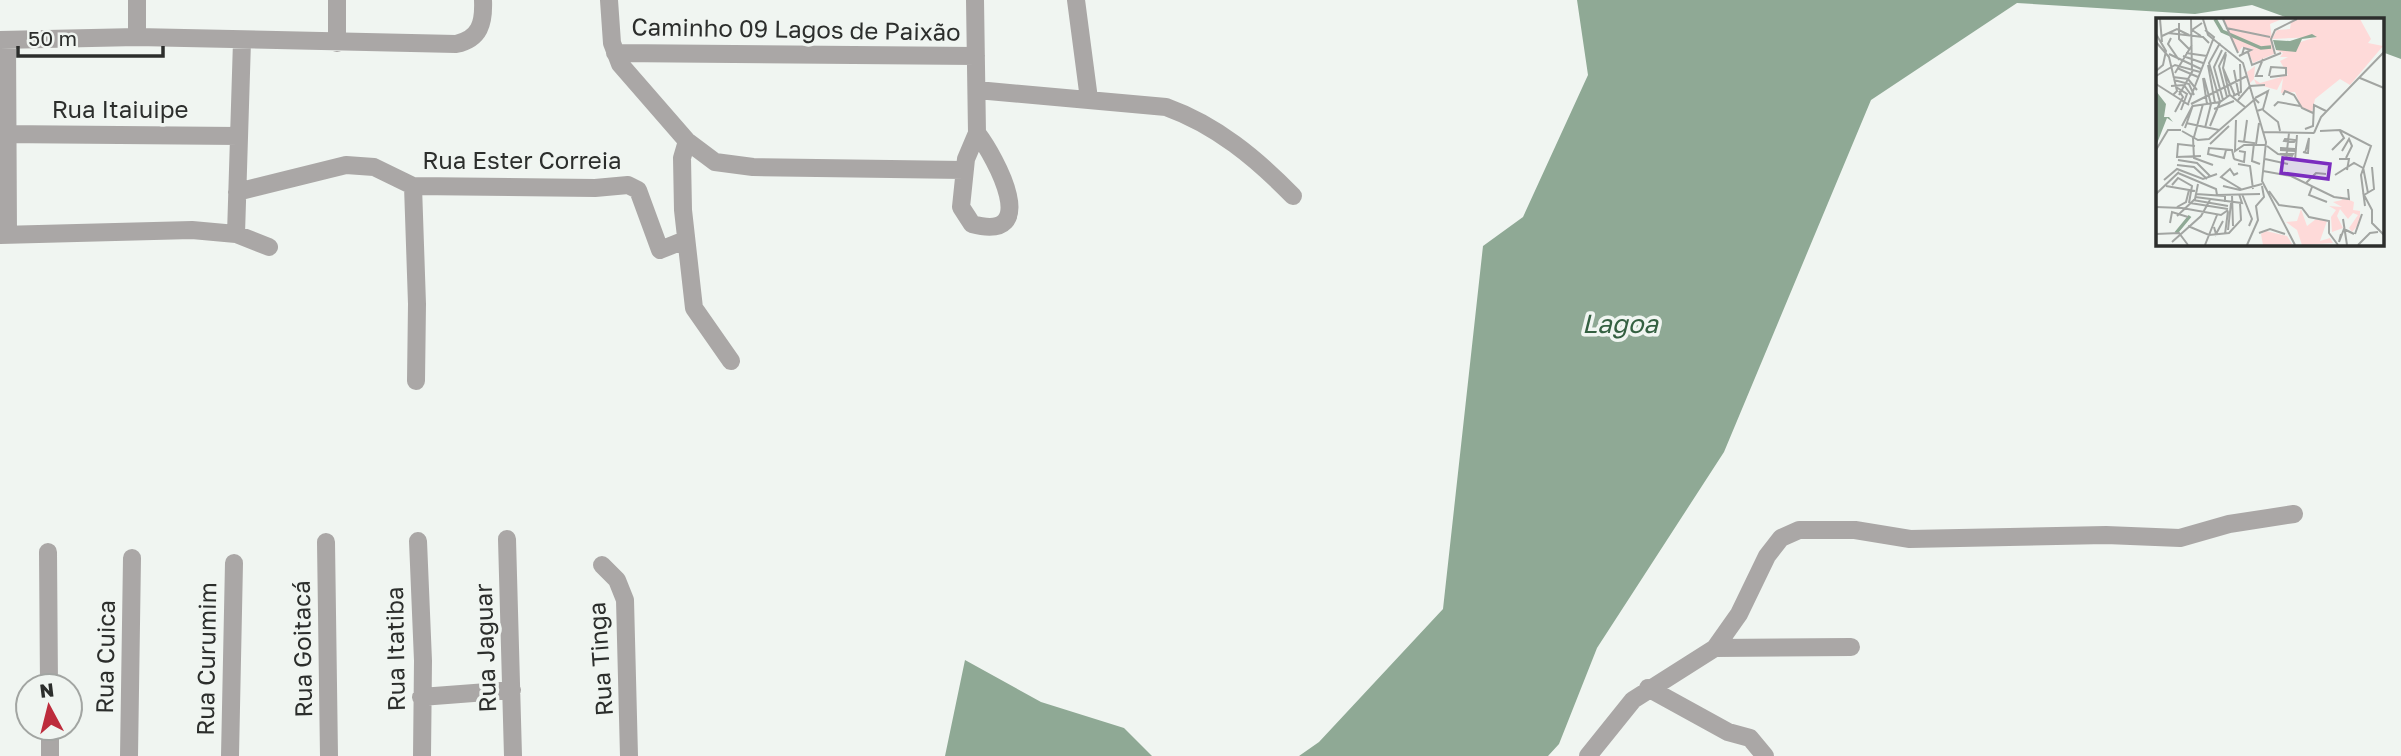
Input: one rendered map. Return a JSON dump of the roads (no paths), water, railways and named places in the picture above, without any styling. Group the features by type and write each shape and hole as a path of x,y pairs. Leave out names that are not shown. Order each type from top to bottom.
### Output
{"street":[{"path":"137,0 137,37"},
{"path":"337,0 337,43"},
{"path":"269,247 236,234 192,230 4,235 3,40 137,37 337,43 465,42 480,31 483,0"},
{"path":"609,0 615,53 630,77 705,158 736,167 964,170"},
{"path":"975,0 977,133 964,170 960,197 964,217 972,224 991,227 1007,220 1011,212 1010,199 977,133"},
{"path":"1076,0 1088,99"},
{"path":"236,234 242,41"},
{"name":"Caminho 09 Lagos de Paixão","path":"615,53 976,56"},
{"path":"977,90 1166,107 1193,117 1225,137 1268,171 1293,196"},
{"name":"Rua Itaiuipe","path":"4,134 239,136"},
{"path":"687,141 682,158 685,240 696,313 731,361"},
{"name":"Rua Ester Correia","path":"237,192 346,165 374,167 413,186 632,185 638,190 660,250 685,240"},
{"path":"413,186 417,303 416,381"},
{"path":"1588,756 1618,718 1648,688 1715,648 1739,614 1768,556 1781,538 1799,530 1855,530 1910,539 2106,535 2180,538 2228,524 2294,514"},
{"name":"Rua Jaguar","path":"507,538 513,756"},
{"name":"Rua Itatiba","path":"418,541 423,661 422,756"},
{"name":"Rua Goitacá","path":"326,542 329,756"},
{"path":"48,552 49,672"},
{"name":"Rua Cuica","path":"129,756 132,558"},
{"name":"Rua Curumim","path":"230,756 233,563"},
{"name":"Rua Tinga","path":"603,565 617,580 625,600 629,756"},
{"path":"1715,648 1851,647"},
{"path":"1648,688 1728,732 1750,738 1765,756"},
{"path":"421,697 512,690"}],"water":[{"name":"Lagoa","path":"1577,0 2401,0 2401,59 2384,53 2384,18 2288,18 2252,5 2195,14 2017,3 1871,100 1724,452 1597,648 1559,744 1548,756 1299,756 1319,742 1443,609 1483,246 1523,217 1588,75"},
{"path":"965,660 1041,702 1124,728 1152,756 945,756"}]}
